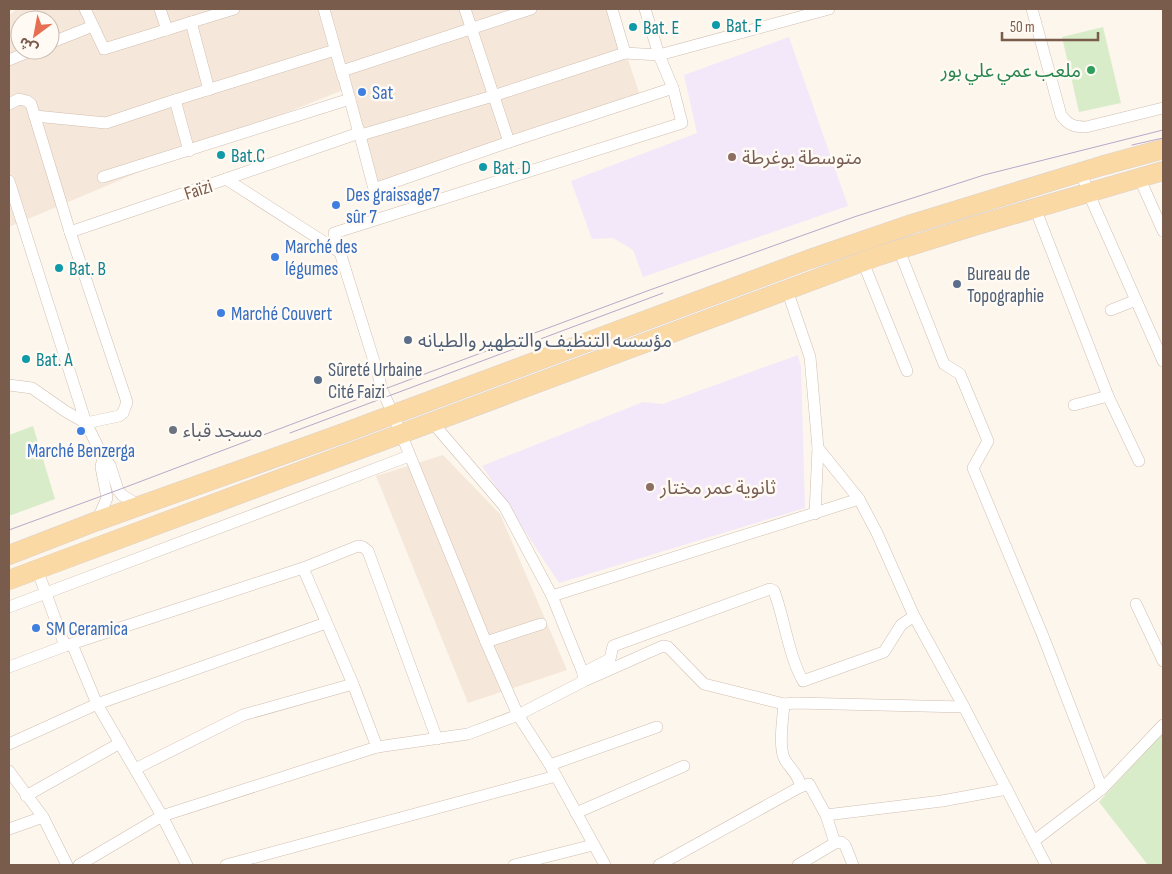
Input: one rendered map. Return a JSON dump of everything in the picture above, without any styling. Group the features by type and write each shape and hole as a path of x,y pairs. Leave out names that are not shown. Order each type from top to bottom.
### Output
{"main road":[{"path":"9,555 810,259 912,224 1163,149"},
{"path":"9,580 863,262 1035,208 1163,171"}],"street":[{"path":"85,9 104,49 191,22 217,11 234,9"},
{"path":"160,9 167,30"},
{"path":"324,9 374,189 672,88"},
{"path":"464,9 509,142"},
{"path":"342,71 531,9"},
{"path":"612,9 626,53"},
{"path":"605,865 550,765 518,715 486,642 382,390 334,233 682,123 645,9"},
{"path":"226,179 359,133 361,135 493,96 626,53 659,55 829,9"},
{"path":"1032,9 1059,106 1066,122 1074,127 1086,127 1163,108"},
{"path":"191,22 209,90"},
{"path":"60,39 93,26"},
{"path":"35,116 106,123 336,50"},
{"path":"342,71 359,133"},
{"path":"9,104 19,99 31,104 70,232 127,402 123,413 118,416 86,423 32,388 9,385"},
{"path":"103,177 350,99"},
{"path":"175,100 189,151"},
{"path":"1081,172 1163,362"},
{"path":"1139,177 1163,232"},
{"name":"Faïzi","path":"70,232 226,179 341,253"},
{"path":"10,187 86,423 103,458 110,465 111,488 97,521"},
{"path":"1035,208 1108,396 1139,460"},
{"path":"899,250 944,364 960,374 988,441 973,468 1043,636 1102,790"},
{"path":"863,262 906,371"},
{"path":"787,290 810,357 818,448 814,514"},
{"path":"1111,310 1136,300"},
{"path":"1074,406 1108,396"},
{"path":"65,411 81,407"},
{"path":"432,422 504,506 552,596 583,677"},
{"path":"818,448 859,499 877,533 914,616 964,707 1046,865"},
{"path":"9,606 409,456"},
{"path":"111,488 140,506"},
{"path":"552,596 859,499"},
{"path":"9,668 68,645 303,568 358,546 368,551 437,739"},
{"path":"303,568 353,684 377,747"},
{"path":"37,569 68,645 97,704 162,816 187,865"},
{"path":"78,865 162,816 377,747 468,734 518,715 610,659 613,646 770,589 774,591 781,610 796,668 803,681 884,652 901,625 914,616"},
{"path":"1136,604 1163,661"},
{"path":"9,744 97,704 326,623"},
{"path":"486,642 540,624"},
{"path":"583,677 663,646 668,647 704,684 784,704 964,707"},
{"path":"135,769 243,715 353,684"},
{"path":"784,704 782,748 784,758 800,782 800,787"},
{"path":"1034,841 1102,790 1163,725"},
{"path":"550,765 657,727"},
{"path":"26,796 120,743"},
{"path":"576,813 684,766"},
{"path":"9,772 43,817 67,865"},
{"path":"226,865 556,776"},
{"path":"659,865 800,787 809,784 826,815 835,843"},
{"path":"826,815 942,801 1007,789"},
{"path":"9,829 43,817"},
{"path":"798,865 835,843 841,842 845,845 853,865"},
{"path":"514,865 593,845"}],"shaded area":[{"path":"17,9 611,9 641,98 374,189 346,89 189,151 9,227 9,15 10,60 60,60 60,10 16,10"},
{"name":"متوسطة يوغرطة","path":"789,37 848,206 643,277 633,250 613,238 592,239 571,181 697,133 684,75"},
{"name":"ثانوية عمر مختار","path":"798,355 801,367 805,508 559,583 482,466 643,402 663,404"},
{"path":"443,455 500,514 567,670 468,703 376,476"}],"green space":[{"name":"ملعب عمي علي بور","path":"1103,27 1121,103 1079,112 1062,37"},
{"path":"33,426 55,499 9,516 9,435"},
{"path":"1163,732 1163,865 1148,865 1099,802"}],"tram line":[{"path":"9,530 647,291 854,217 984,175 1163,130"},
{"path":"1132,145 1163,138"},
{"path":"290,433 663,293"}],"place":[{"name":"Bat. F","path":"716,25"},
{"name":"Bat. E","path":"633,27"},
{"name":"ملعب عمي علي بور","path":"1091,70"},
{"name":"Sat","path":"362,92"},
{"name":"Bat.C","path":"221,155"},
{"name":"متوسطة يوغرطة","path":"732,157"},
{"name":"Bat. D","path":"483,167"},
{"name":"Des graissage7 sûr 7","path":"336,205"},
{"name":"Marché des légumes","path":"275,257"},
{"name":"Bat. B","path":"59,268"},
{"name":"Bureau de Topographie","path":"957,284"},
{"name":"Marché Couvert","path":"221,313"},
{"name":"مؤسسه التنظيف والتطهير والطيانه","path":"408,340"},
{"name":"Bat. A","path":"26,359"},
{"name":"Sûreté Urbaine Cité Faizi","path":"318,380"},
{"name":"مسجد قباء","path":"173,430"},
{"name":"Marché Benzerga","path":"81,431"},
{"name":"ثانوية عمر مختار","path":"650,487"},
{"name":"SM Ceramica","path":"36,628"}]}
